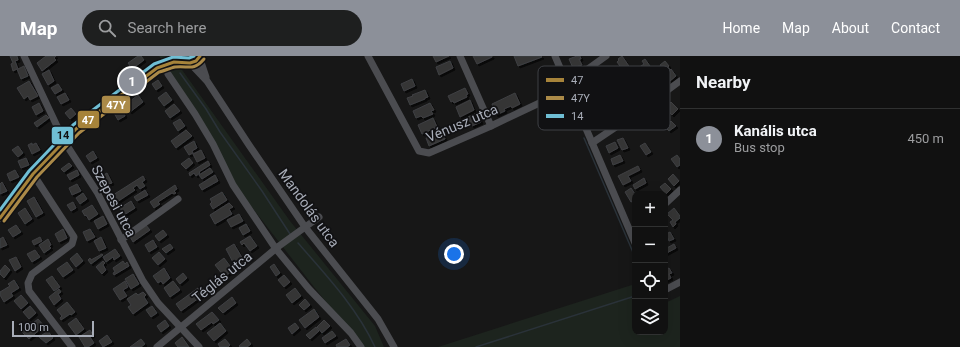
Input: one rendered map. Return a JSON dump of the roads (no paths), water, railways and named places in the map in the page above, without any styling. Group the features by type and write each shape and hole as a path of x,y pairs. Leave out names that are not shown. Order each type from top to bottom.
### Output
{"street":[{"name":"Szepesi utca","path":"24,56 64,141 97,192 121,240 150,292 180,328 199,347"},
{"path":"0,218 33,174 76,129 175,56 182,62"},
{"path":"157,68 174,62 190,63 196,61 200,56"},
{"name":"Mandolás utca","path":"200,56 207,81"},
{"name":"Vénusz utca","path":"368,56 419,151 429,153 491,126 538,102"},
{"path":"460,56 491,126"},
{"path":"555,56 559,66"},
{"name":"Vénusz utca","path":"594,66 606,56"},
{"name":"Mandolás utca","path":"190,63 207,81 305,227 378,319 394,347"},
{"path":"168,74 213,144 233,185 276,249 309,288 351,333 361,347"},
{"path":"670,88 680,81"},
{"path":"586,130 632,226"},
{"path":"592,143 611,130"},
{"path":"33,174 74,237 72,244 32,274 28,283 29,291 72,347"},
{"path":"668,201 680,190"},
{"path":"121,240 178,199"},
{"name":"Téglás utca","path":"156,347 276,249 319,217"},
{"path":"668,288 680,282"}],"waterway":[{"path":"180,73 290,234"},
{"path":"584,138 632,250"},
{"path":"298,243 350,305 375,347"},
{"path":"476,347 632,297"}],"place":[{"name":"Kanális utca","path":"132,81"}]}
